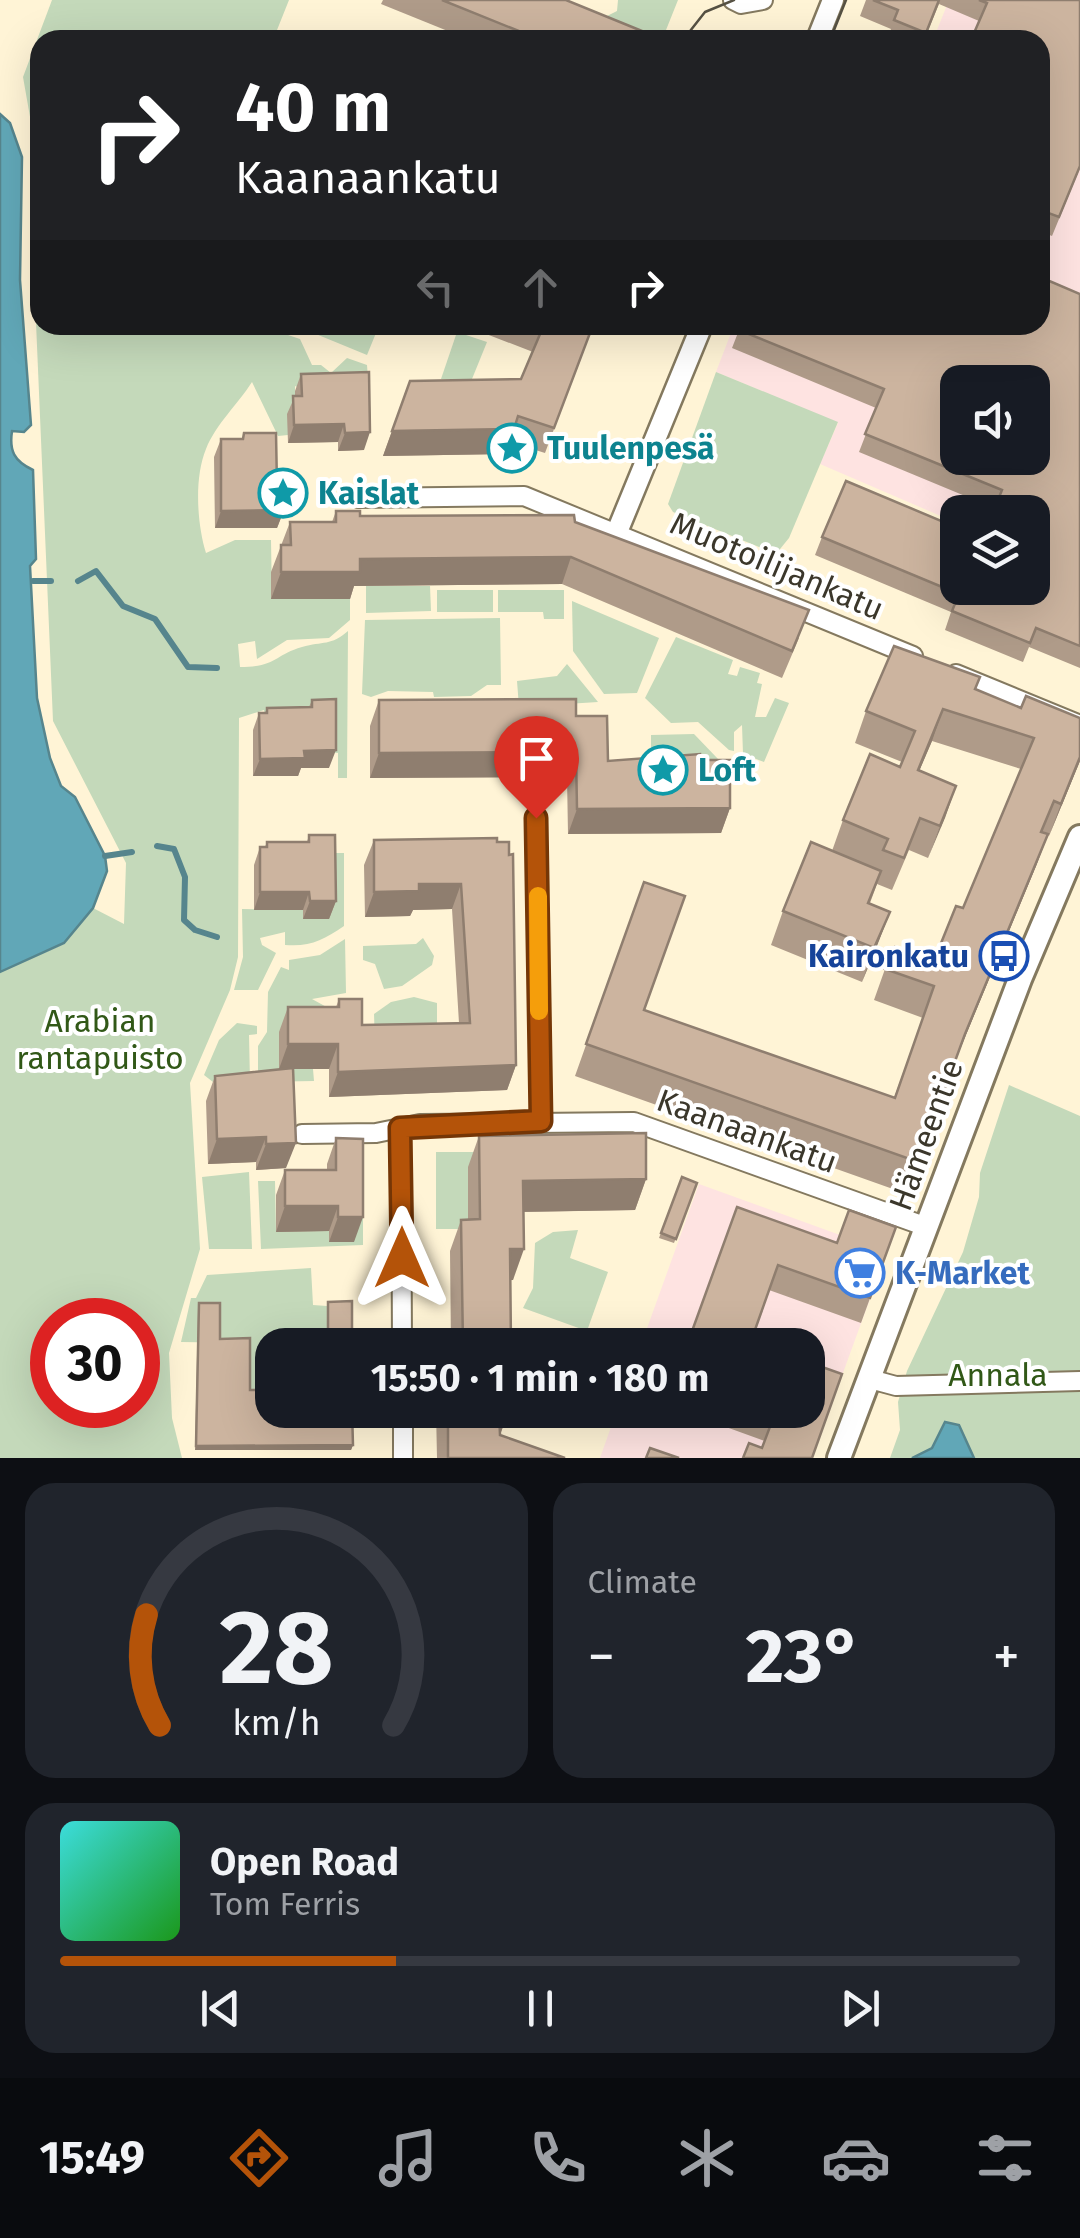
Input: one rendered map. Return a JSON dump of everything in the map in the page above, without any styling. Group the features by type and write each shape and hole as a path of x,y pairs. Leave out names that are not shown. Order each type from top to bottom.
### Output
{"main road":[{"name":"Hämeentie","path":"839,1458 1020,979 1080,837"}],"street":[{"path":"737,2 762,0"},
{"path":"821,30 833,0"},
{"path":"617,532 698,335"},
{"name":"Muotoilijankatu","path":"358,498 524,496 1080,725"},
{"path":"536,818 541,1121"},
{"name":"Kaanaankatu","path":"302,1134 541,1121 634,1122 927,1226"},
{"path":"400,1128 402,1328"},
{"path":"870,1379 896,1386 1080,1381"},
{"path":"402,1428 403,1458"}],"shaded area":[{"path":"949,0 1080,0 1080,543 1050,524 1050,495 940,495 940,516 820,464 838,423 716,372 730,335 1050,335 1050,30 937,30"},
{"path":"699,1184 887,1252 825,1422 825,1328 647,1328"},
{"path":"611,1428 823,1428 812,1458 600,1458"}],"green space":[{"name":"Arabian rantapuisto","path":"52,0 289,0 277,30 41,30"},
{"path":"618,0 678,0 666,30 637,30 605,17 617,11"},
{"name":"Arabian rantapuisto","path":"30,58 30,117 23,77"},
{"name":"Arabian rantapuisto","path":"37,335 288,335 300,339 312,365 321,365 331,373 347,358 367,365 371,418 295,386 295,414 288,435 278,436 252,382 210,440 202,461 199,515 206,553 235,540 271,540 272,599 350,599 350,620 329,638 287,640 257,659 255,641 238,644 240,667 252,666 302,647 332,641 348,631 347,778 338,778 338,753 329,752 265,717 264,710 239,718 238,957 230,990 190,1083 200,1249 169,1353 172,1418 182,1458 0,1458 0,972 64,944 93,908 124,924 126,863 53,721"},
{"path":"318,335 375,335 367,355"},
{"path":"456,335 487,342 472,379 441,379"},
{"path":"716,372 838,422 789,538 776,554 673,512 668,504"},
{"path":"366,586 430,586 431,611 366,613"},
{"path":"437,590 493,590 493,612 437,612"},
{"path":"498,590 564,590 564,619 544,619 543,612 498,612"},
{"path":"572,601 659,638 637,693 604,694 573,651"},
{"path":"500,618 501,685 487,685 471,696 434,697 433,692 388,691 371,697 362,694 365,620"},
{"path":"676,637 733,660 728,674 737,676 740,667 760,673 757,683 762,684 755,717 766,717 775,698 789,703 764,762 743,754 742,725 734,732 734,751 729,750 698,722 671,723 645,698"},
{"path":"567,664 598,702 519,707 517,681 557,676"},
{"path":"694,734 719,760 651,763 651,735"},
{"path":"329,853 344,853 344,926 310,944 285,945 285,932 260,938 262,945 276,953 258,990 234,990 243,957 242,909 303,910 303,919"},
{"path":"423,938 434,956 432,965 402,986 384,989 375,964 363,960 363,946 416,944"},
{"path":"345,939 346,993 312,999 332,1010 279,1069 313,1069 314,1081 258,1082 258,1046 267,1032 268,992 281,967 289,970 289,960 320,955"},
{"path":"414,997 437,1003 437,1034 375,1044 374,1014 391,1002"},
{"path":"237,1023 257,1026 257,1034 249,1035 250,1082 213,1082 204,1075 219,1040"},
{"name":"Annala","path":"1009,1085 1080,1116 1080,1458 890,1458 900,1430 898,1402 907,1371 963,1252 979,1197 980,1173"},
{"path":"436,1152 522,1152 469,1229 436,1229"},
{"path":"249,1172 252,1249 209,1249 202,1177"},
{"path":"354,1175 363,1175 363,1245 261,1249 258,1181 275,1181 276,1231 329,1231 330,1242 353,1242"},
{"path":"578,1230 570,1258 608,1272 588,1328 523,1308 533,1288 535,1243 553,1232"},
{"path":"311,1268 313,1305 327,1306 341,1328 255,1328 255,1394 249,1394 248,1343 181,1342 191,1298 196,1298 207,1275"}],"water":[{"path":"0,114 10,123 22,157 20,280 31,425 24,432 12,431 11,444 17,459 33,470 36,559 30,566 37,698 50,758 61,786 75,797 105,856 107,871 93,908 64,943 0,972"},
{"path":"945,1422 959,1425 974,1458 912,1458 932,1448"}],"building":[{"path":"442,0 566,0 640,30 516,30"},
{"path":"873,0 939,0 927,30 894,20 898,10"},
{"path":"979,0 1080,0 1080,166 1059,217 1050,214 1050,30 975,30 987,3"},
{"path":"1050,281 1080,294 1080,646 1036,628 1030,643 952,611 954,605 1050,605 1050,495 1000,495 1002,490 965,475 1050,475 1050,365 940,365 940,465 865,434 884,389 751,335 1050,335"},
{"path":"540,335 589,335 554,428 518,416 514,429 392,431 410,381 521,379"},
{"path":"369,372 370,432 345,433 344,424 294,425 293,396 302,396 301,374"},
{"path":"244,433 276,433 277,486 283,486 284,510 221,511 221,439 243,439"},
{"path":"846,481 940,520 940,586 822,537"},
{"path":"336,511 360,511 360,516 574,515 575,522 809,610 792,651 571,557 360,559 360,572 281,572 281,545 291,545 290,522 336,522"},
{"path":"894,646 980,677 975,689 1021,708 1026,696 1080,718 1080,757 1061,804 1054,801 1041,832 1048,834 965,1034 918,1162 586,1044 644,882 685,896 644,1010 895,1098 934,986 885,969 895,947 933,963 956,906 963,908 1034,738 943,709 918,770 956,786 940,826 920,818 904,858 883,850 888,839 843,820 870,754 900,767 915,731 866,711"},
{"path":"336,699 336,750 304,751 305,758 260,759 259,713 267,713 267,708 312,707 312,700"},
{"path":"576,699 576,716 607,716 608,761 700,754 700,760 730,760 730,808 577,809 576,752 379,753 379,700"},
{"path":"309,835 335,835 336,901 310,901 309,892 260,892 260,847 267,847 267,842 309,842"},
{"path":"497,838 497,842 509,842 509,855 513,854 516,1065 338,1072 338,1044 288,1044 288,1007 339,1007 339,999 362,999 362,1025 470,1023 461,884 419,884 419,891 374,892 374,840"},
{"path":"811,842 881,871 868,903 890,912 874,948 783,911"},
{"path":"293,1068 296,1143 266,1144 266,1137 217,1139 215,1076"},
{"path":"646,1133 646,1179 523,1181 524,1249 510,1249 511,1328 463,1328 461,1220 480,1219 479,1136"},
{"path":"336,1138 363,1139 363,1217 338,1217 338,1206 285,1206 285,1170 336,1170"},
{"path":"682,1177 697,1183 676,1239 661,1233"},
{"path":"737,1207 837,1243 849,1210 896,1227 870,1298 778,1265 756,1328 693,1328"},
{"path":"352,1301 352,1328 328,1328 328,1302"},
{"path":"199,1303 220,1303 220,1339 250,1338 255,1428 353,1428 353,1445 196,1446"},
{"path":"825,1368 842,1374 825,1422"},
{"path":"448,1428 500,1428 500,1435 565,1458 448,1458"},
{"path":"770,1428 823,1428 812,1458 743,1458 749,1443 762,1448"},
{"path":"650,1448 679,1458 646,1458"}],"waterway":[{"path":"78,581 96,571 123,606 155,619 188,667 217,668"},
{"path":"33,581 51,581"},
{"path":"157,846 174,849 185,877 184,920 195,930 217,937"},
{"path":"105,856 132,852"}],"tram line":[{"path":"691,30 705,12 734,0"},
{"path":"834,30 846,0"}],"slow traffic":[{"path":"538,896 539,1011"}],"place":[{"name":"Tuulenpesä","path":"512,448"},
{"name":"Kaislat","path":"283,493"},
{"name":"Loft","path":"663,770"},
{"name":"Kaironkatu","path":"1004,956"},
{"name":"K-Market","path":"860,1273"}],"route":[{"path":"402,1258 400,1128 420,1124 541,1121 536,818"}]}
